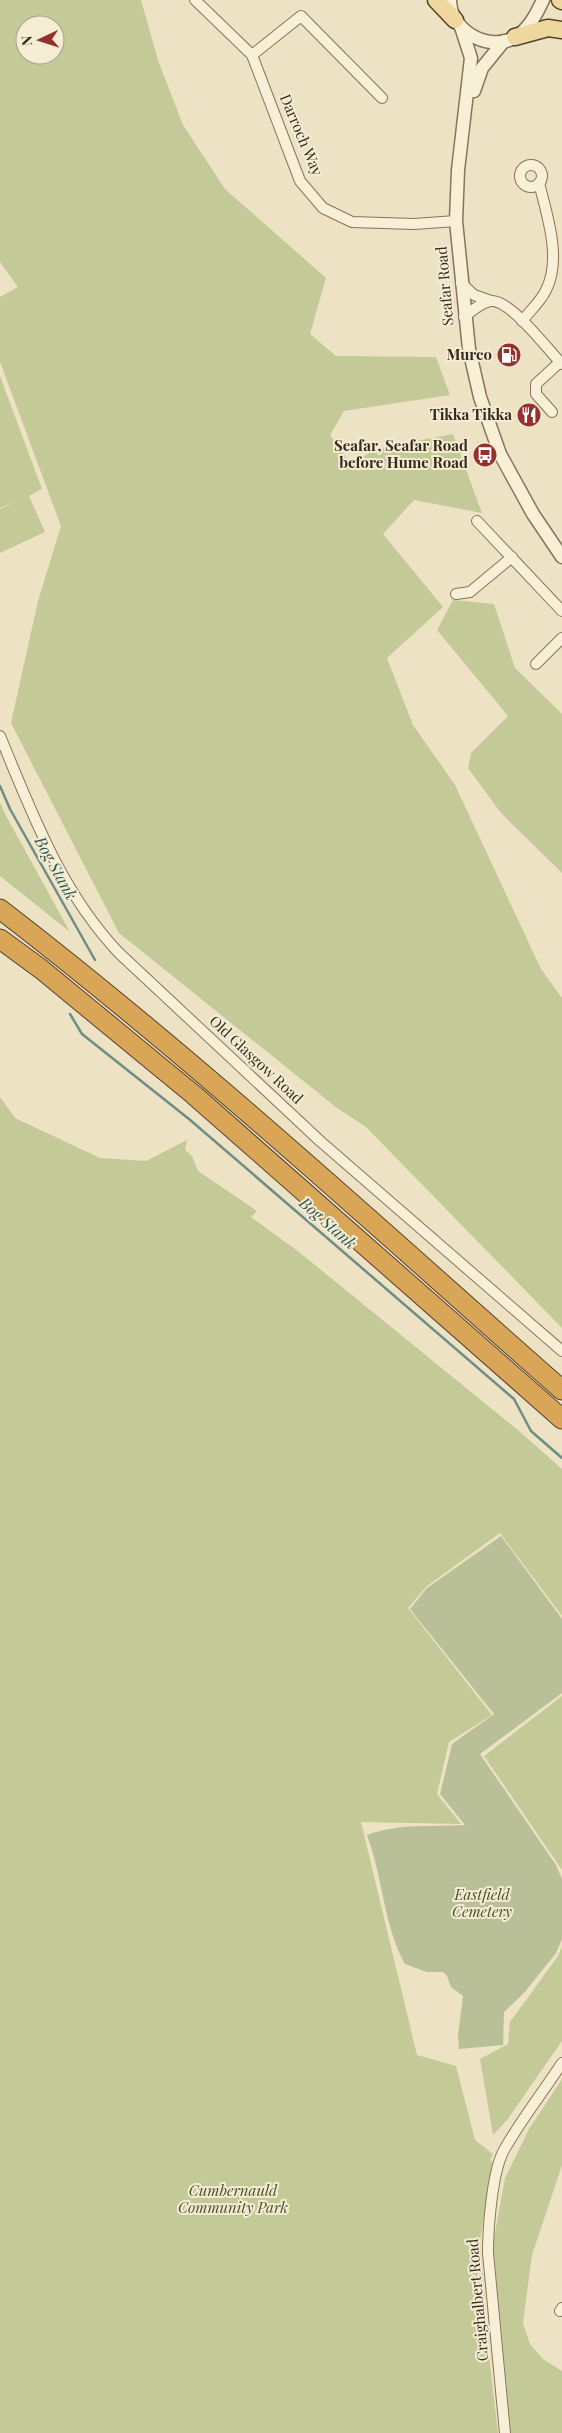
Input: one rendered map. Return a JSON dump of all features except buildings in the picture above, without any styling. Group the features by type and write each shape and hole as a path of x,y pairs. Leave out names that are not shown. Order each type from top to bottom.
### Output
{"highway":[{"path":"0,909 203,1073 562,1390"},
{"path":"0,939 41,969 194,1094 562,1419"}],"main road":[{"path":"436,0 458,23"},
{"path":"509,39 548,28 562,30"}],"street":[{"name":"Darroch Way","path":"195,0 252,55 300,181 323,208 352,222 414,224 456,220"},
{"name":"Seafar Road","path":"450,0 471,58 467,110 458,170 456,220 464,317 475,381 500,454 533,514 562,557"},
{"name":"Seafar Road","path":"467,110 482,68 509,39 524,29 540,5"},
{"path":"252,55 301,16 382,98"},
{"path":"458,23 478,39 509,39"},
{"path":"522,321 546,290 558,252 539,183"},
{"path":"461,284 474,295 505,304 561,363 536,384 536,394 552,412"},
{"path":"464,317 478,306 492,301"},
{"path":"477,521 562,611"},
{"path":"456,594 470,592 512,557"},
{"path":"536,664 562,638"},
{"name":"Old Glasgow Road","path":"0,736 59,870 78,904 119,953 320,1141 562,1351"},
{"name":"Craighalbert Road","path":"505,2433 488,2253 488,2231 492,2199 503,2152 562,2063"}],"green space":[{"path":"0,0 141,0 158,60 183,125 225,189 326,278 310,334 336,356 436,357 450,395 344,411 330,435 351,464 376,449 453,434 482,513 414,500 383,534 443,607 387,658 413,725 455,785 541,969 562,998 562,1328 366,1127 337,1108 119,933 11,723 38,601 61,526 0,362 0,297 18,287 0,262"},
{"path":"0,376 42,489 29,496 45,532 0,553 0,509 19,500 0,508"},
{"path":"453,600 494,604 515,668 562,714 562,873 501,813 468,768 471,753 508,716 437,630"},
{"path":"0,802 5,814 70,932 0,876"},
{"name":"Cumbernauld Community Park","path":"0,1097 15,1118 100,1158 146,1161 187,1140 185,1150 192,1156 198,1171 257,1211 251,1217 299,1252 519,1431 562,1469 562,1616 500,1533 427,1586 408,1608 492,1715 449,1742 437,1794 461,1824 361,1822 417,2055 456,2066 475,2140 493,2154 490,2160 493,2162 480,2240 490,2365 498,2433 0,2433"},
{"name":"Eastfield Cemetery","path":"501,1536 562,1619 562,1693 480,1754 556,1865 562,1879 562,1939 556,1953 524,1993 504,2012 503,2045 459,2049 458,2036 463,1996 451,1987 447,1976 443,1972 427,1972 405,1964 392,1933 377,1867 367,1835 403,1827 465,1825 440,1794 452,1744 494,1714 410,1609 427,1588"},
{"path":"562,1696 562,1870 484,1756"},
{"path":"562,1946 562,2041 507,2120 493,2135 480,2059 508,2044 510,2022 558,1956"},
{"path":"562,2079 562,2165 532,2255 523,2323 530,2344 544,2360 562,2371 562,2433 511,2433 493,2244 505,2178 529,2129"}],"waterway":[{"name":"Bog Stank","path":"0,786 10,809 95,960"},
{"name":"Bog Stank","path":"70,1014 82,1034 189,1119 514,1399 531,1431 562,1458"}],"place":[{"name":"Murco","path":"509,355"},
{"name":"Tikka Tikka","path":"529,415"},
{"name":"Seafar, Seafar Road before Hume Road","path":"485,455"}]}
